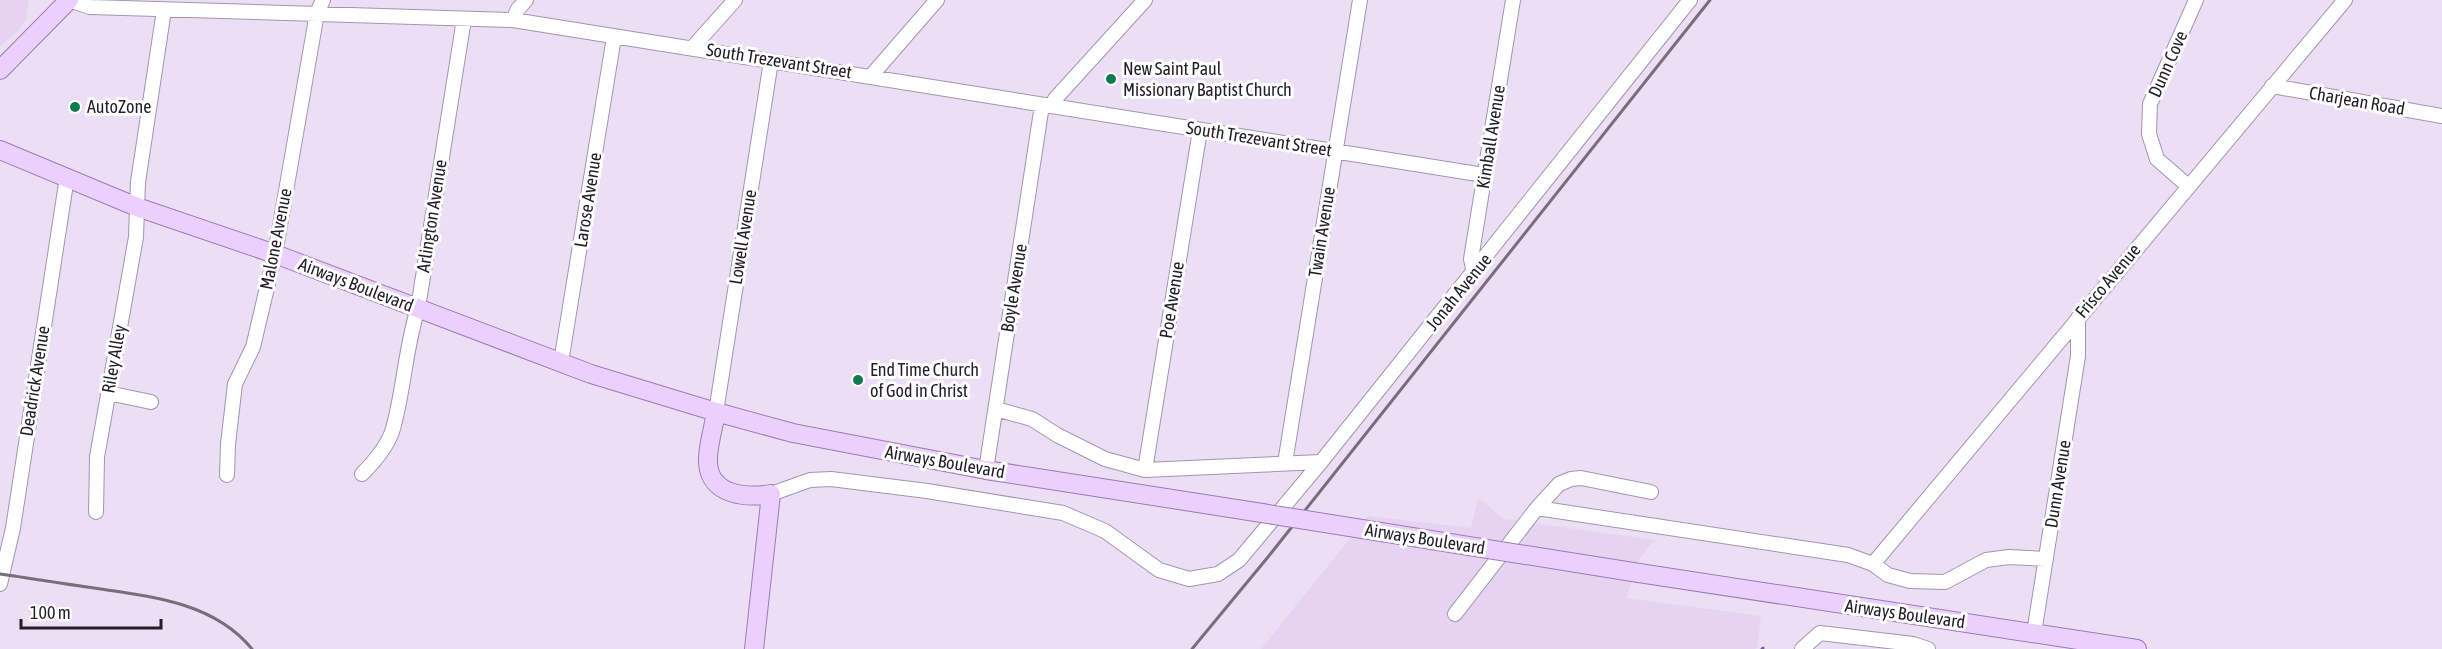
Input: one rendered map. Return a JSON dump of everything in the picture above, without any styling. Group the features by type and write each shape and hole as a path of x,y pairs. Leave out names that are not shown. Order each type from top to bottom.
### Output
{"main road":[{"path":"0,70 7,56 69,0"},
{"name":"Airways Boulevard","path":"0,150 137,207 275,254 591,374 793,433 986,470 1640,573 2033,641 2137,649"},
{"name":"Airways Boulevard","path":"716,412 708,464 716,481 724,490 734,494 754,497 771,494"},
{"path":"754,649 771,494"}],"street":[{"name":"South Trezevant Street","path":"69,0 90,7 164,10 320,6 464,19 513,20 1484,175"},
{"path":"513,20 518,9 526,0"},
{"path":"693,47 735,0"},
{"path":"871,76 938,0"},
{"name":"Boyle Avenue","path":"986,470 1047,105 1145,0"},
{"name":"Twain Avenue","path":"1285,463 1360,0"},
{"name":"Kimball Avenue","path":"1474,273 1471,259 1513,0"},
{"name":"Jonah Avenue","path":"1218,574 1239,560 1321,462 1690,0"},
{"name":"Dunn Cove","path":"2188,186 2157,159 2149,134 2150,104 2196,0"},
{"name":"Frisco Avenue","path":"1873,564 2345,0"},
{"name":"Malone Avenue","path":"227,475 235,384 253,348 275,254 320,6"},
{"name":"Riley Alley","path":"96,512 97,457 136,237 139,174 164,10"},
{"name":"Arlington Avenue","path":"362,474 377,459 391,433 410,334 418,308 464,19"},
{"name":"Larose Avenue","path":"561,362 614,37"},
{"name":"Lowell Avenue","path":"716,412 771,62"},
{"name":"Charjean Road","path":"2271,86 2442,116"},
{"name":"Poe Avenue","path":"1145,470 1200,130"},
{"name":"Deadrick Avenue","path":"0,584 13,528 67,177"},
{"name":"Dunn Avenue","path":"2033,641 2078,356 2078,318"},
{"path":"108,393 151,402"},
{"path":"996,409 1032,419 1057,435 1105,459 1145,470 1321,462"},
{"path":"1455,614 1537,508 1559,484 1581,478 1651,492"},
{"name":"Airways Boulevard","path":"771,494 810,480 831,479 927,491 1063,513 1105,531 1159,570 1189,579 1218,574"},
{"name":"Airways Boulevard","path":"1537,508 1848,555 1873,564 1888,575 1910,580 1945,582 1986,560 2009,557 2046,559"},
{"name":"Airways Boulevard","path":"1802,649 1820,633 1875,645 1913,644 1928,649"}],"shaded area":[{"path":"0,0 29,0 26,19 18,31 0,46"},
{"path":"1478,498 1504,519 1654,540 1640,558 1626,598 1761,616 1757,647 1755,649 1261,649 1368,516 1471,528"}],"railway":[{"path":"1192,649 1268,557 1710,0"},
{"path":"0,574 176,603 218,620 252,649"}],"place":[{"name":"New Saint Paul Missionary Baptist Church","path":"1111,79"},
{"name":"AutoZone","path":"75,107"},
{"name":"End Time Church of God in Christ","path":"858,380"}]}
